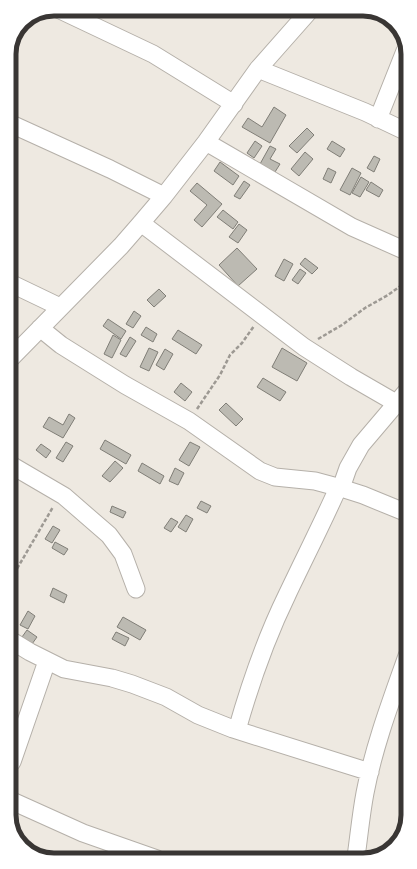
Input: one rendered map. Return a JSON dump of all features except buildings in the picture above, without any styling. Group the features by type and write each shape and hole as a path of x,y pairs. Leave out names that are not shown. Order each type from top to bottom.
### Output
{"street":[{"path":"73,16 153,54 234,104"},
{"path":"16,353 141,223 206,142 258,69 305,16"},
{"path":"378,119 401,61"},
{"path":"258,69 401,129"},
{"path":"16,126 110,169 164,196"},
{"path":"206,142 352,227 401,249"},
{"path":"141,223 304,347 351,377 401,397 361,445 348,468 340,488 286,596 246,699 237,730"},
{"path":"16,286 60,307"},
{"path":"40,328 61,345 125,385 189,421 260,471 275,477 315,481 363,495 401,510"},
{"path":"16,468 59,494 89,517 109,535 123,554 136,589"},
{"path":"16,643 64,669 112,678 132,684 166,697 198,715 237,730 370,772"},
{"path":"16,751 48,661"},
{"path":"357,853 365,794 370,772 386,712 401,672"},
{"path":"16,803 83,834 140,853"}],"path":[{"path":"304,347 342,325 365,308 401,286"},
{"path":"189,421 220,375 230,355 252,329 261,314"},
{"path":"16,571 51,512 59,494"}]}
